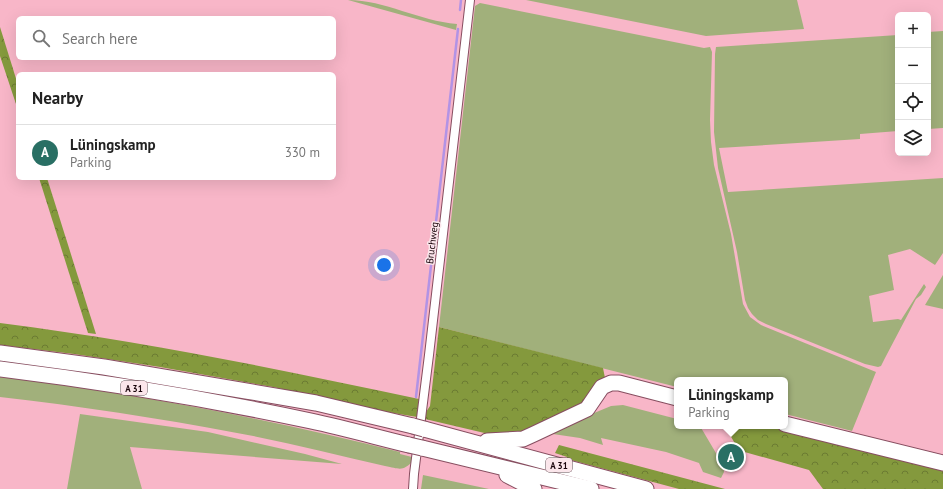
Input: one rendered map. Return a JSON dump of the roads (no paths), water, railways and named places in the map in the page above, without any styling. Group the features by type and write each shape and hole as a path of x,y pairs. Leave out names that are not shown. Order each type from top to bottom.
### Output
{"highway":[{"name":"A 31","path":"0,353 104,367 316,404 419,428 646,489"},
{"name":"A 31","path":"0,369 65,377 212,401 313,421 591,489"},
{"path":"472,442 523,439 587,409 602,387 611,383 619,383 674,397"},
{"path":"788,425 943,463"},
{"path":"481,462 534,489"}],"street":[{"name":"Bruchweg","path":"413,489 470,0"}],"waterway":[{"path":"460,10 461,0"},
{"path":"416,397 458,29"}],"place":[{"name":"Lüningskamp","path":"731,457"}]}
